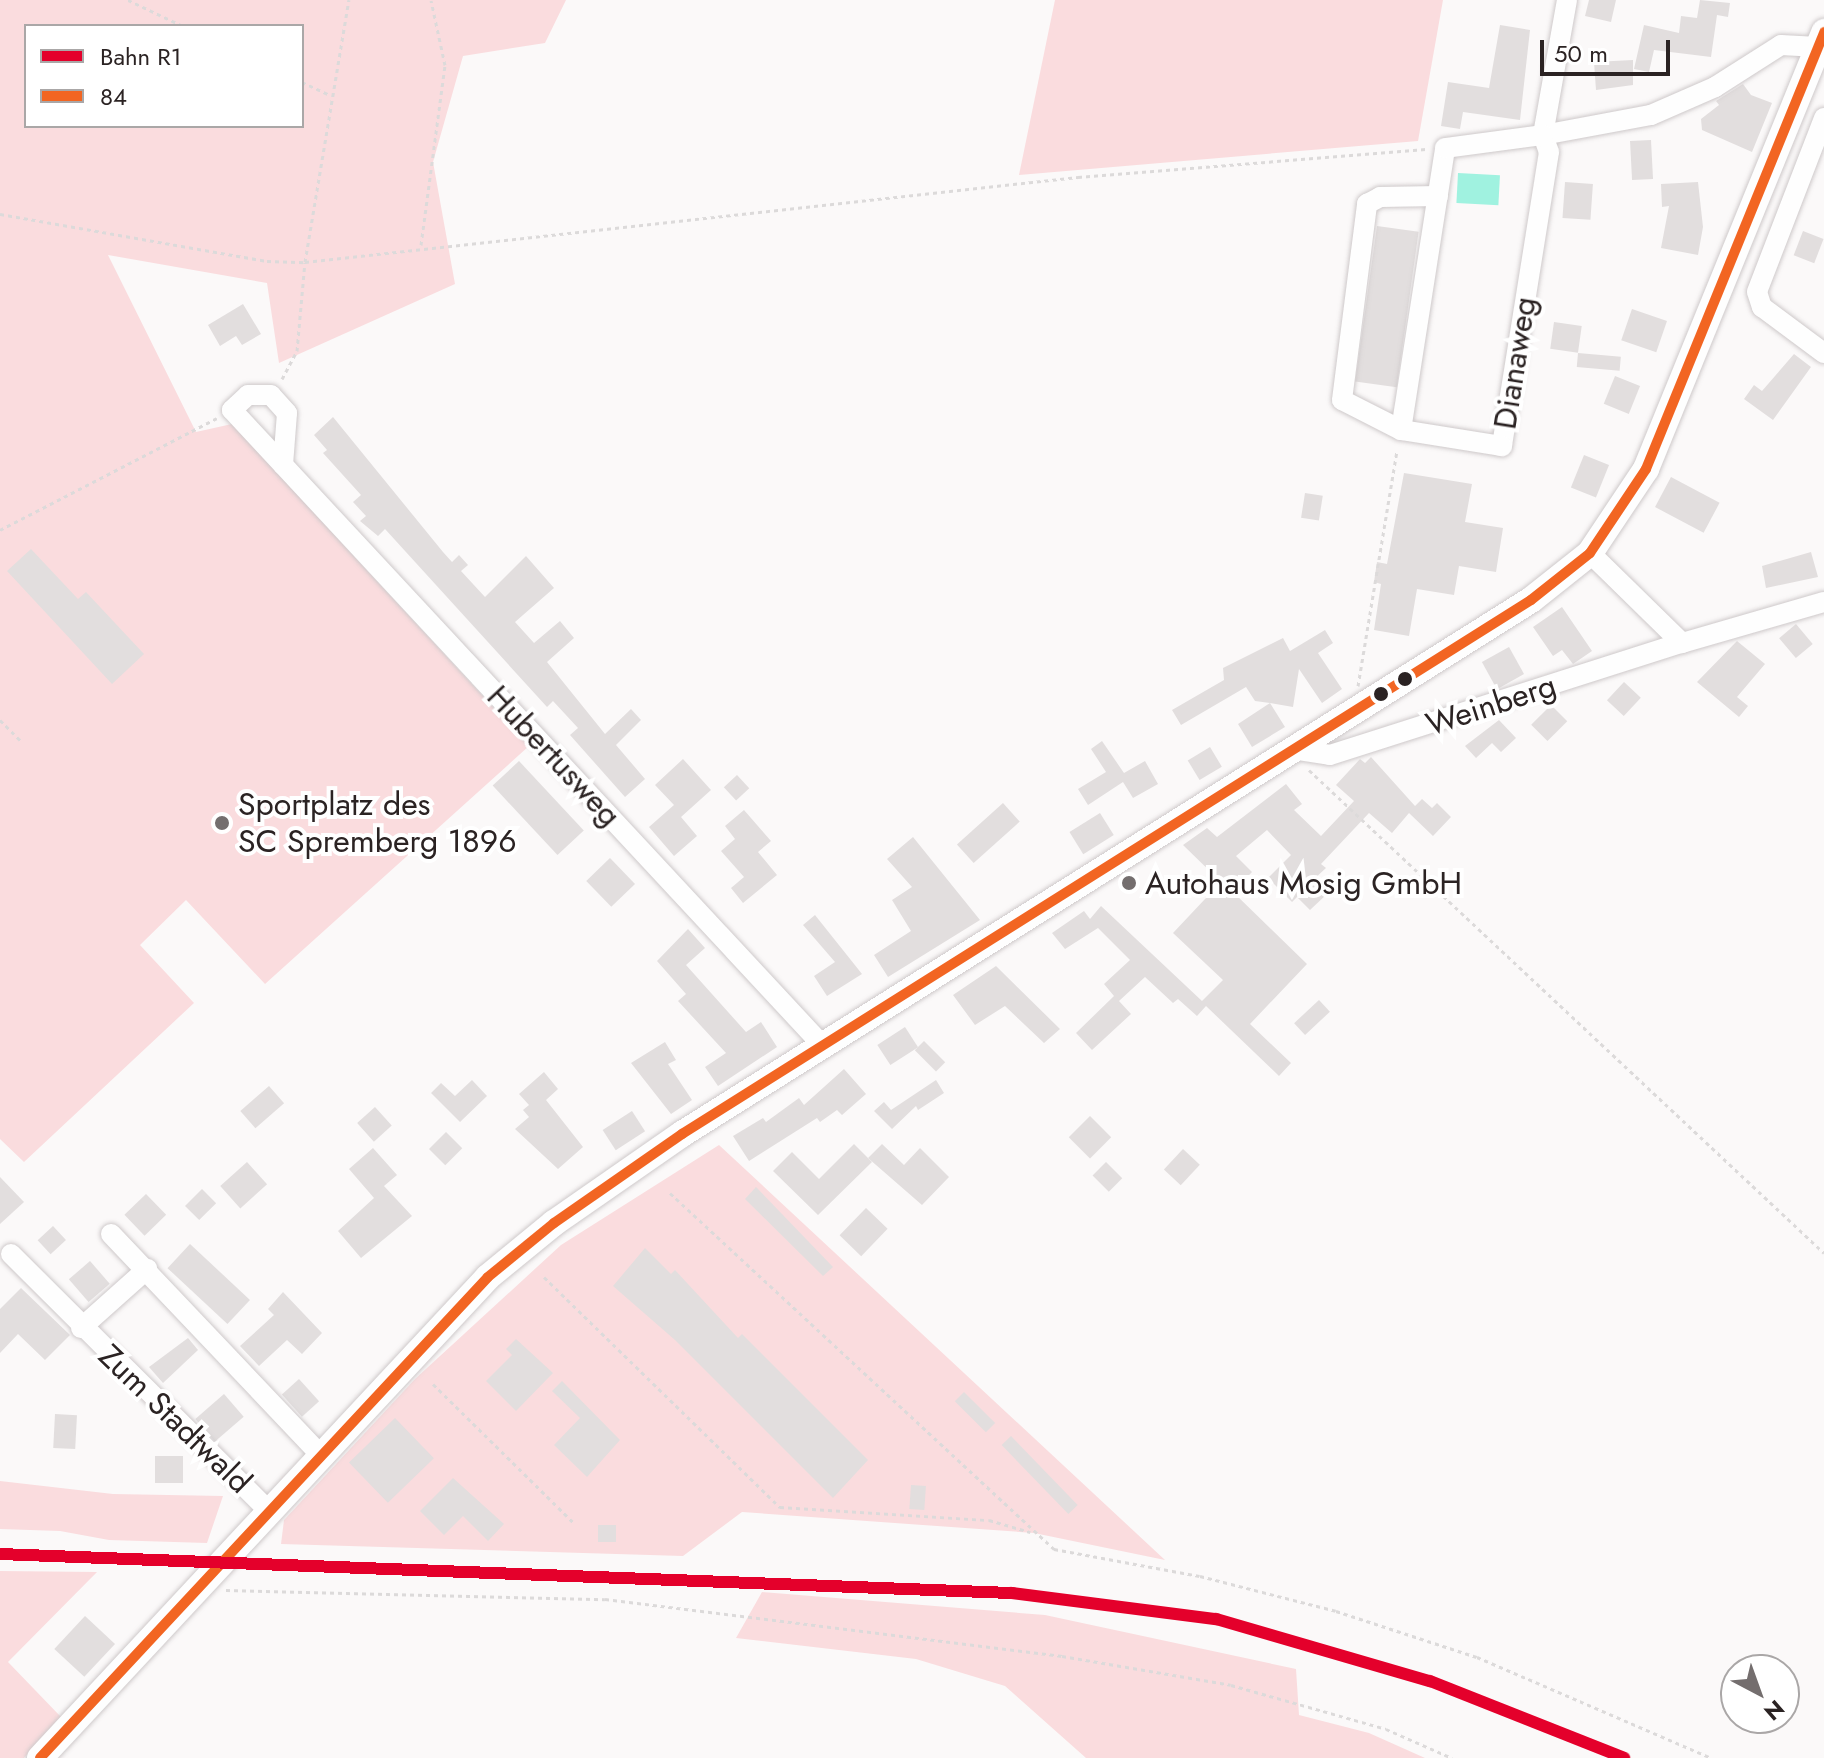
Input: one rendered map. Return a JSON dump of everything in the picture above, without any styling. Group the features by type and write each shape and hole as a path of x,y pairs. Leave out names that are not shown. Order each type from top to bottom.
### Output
{"main road":[{"path":"40,1758 320,1454 488,1277 521,1250 682,1134 1295,752 1531,600 1590,553 1646,469 1821,40"}],"street":[{"path":"1543,135 1567,0"},
{"path":"1438,196 1380,197 1367,204 1342,400 1401,430 1438,196 1445,148 1543,135 1651,115 1715,87 1781,45 1821,40"},
{"path":"1824,118 1757,292 1762,307 1824,353"},
{"name":"Dianaweg","path":"1401,430 1502,446 1549,152 1543,135"},
{"path":"232,410 248,395 271,395 287,413 283,465"},
{"name":"Hubertusweg","path":"232,410 824,1047"},
{"path":"1590,553 1682,643"},
{"name":"Weinberg","path":"1295,752 1330,755 1682,643 1824,602"},
{"path":"111,1234 320,1454"},
{"name":"Zum Stadtwald","path":"11,1254 81,1328 268,1510"},
{"name":"Zum Stadtwald","path":"81,1328 147,1269"}],"path":[{"path":"128,0 179,24"},
{"path":"271,395 297,351 305,262 330,95 349,0"},
{"path":"421,246 445,65 431,0"},
{"path":"304,83 330,95"},
{"path":"0,214 267,261 305,262 421,246 1078,177 1445,148"},
{"path":"0,530 232,410"},
{"path":"1359,687 1370,595 1401,430"},
{"path":"1353,694 1365,682"},
{"path":"0,720 21,741"},
{"path":"1295,752 1824,1253"},
{"path":"670,1193 1054,1549 1200,1576 1336,1611 1477,1657 1711,1758"},
{"path":"544,1277 780,1507 989,1520 1034,1533"},
{"path":"433,1384 573,1522"},
{"path":"220,1590 605,1599 1062,1656 1231,1685 1386,1729 1452,1758"}],"shaded area":[{"path":"0,0 566,0 545,43 463,56 433,162 455,284 279,363 267,283 108,255 196,432 232,424 529,746 265,984 186,900 140,945 194,1003 24,1162 0,1139"},
{"path":"1055,0 1443,0 1418,141 1019,175"},
{"path":"1458,173 1500,175 1498,205 1456,203"},
{"path":"719,1145 1165,1560 1034,1533 742,1512 683,1556 281,1544 284,1520 415,1379 561,1245"},
{"path":"0,1481 113,1494 223,1496 207,1543 109,1540 60,1531 0,1529"},
{"path":"0,1571 97,1572 8,1662 61,1717 24,1758 0,1758"},
{"path":"762,1592 1045,1615 1296,1669 1299,1715 1369,1733 1425,1758 1086,1758 1005,1686 916,1659 736,1638"}],"building":[{"path":"1589,0 1616,0 1611,22 1585,16"},
{"path":"1700,0 1730,3 1728,17 1717,15 1711,57 1654,50 1649,72 1634,69 1644,25 1679,33 1681,16 1697,18"},
{"path":"1500,25 1530,30 1520,120 1463,112 1460,129 1441,126 1448,82 1489,88"},
{"path":"1633,60 1633,85 1596,90 1594,62"},
{"path":"1743,84 1751,95 1772,103 1752,152 1702,130 1701,119 1719,105 1716,101"},
{"path":"1651,140 1653,179 1632,180 1630,141"},
{"path":"1565,182 1593,184 1590,220 1562,218"},
{"path":"1698,182 1703,227 1698,255 1661,248 1669,206 1662,207 1661,184"},
{"path":"1377,226 1419,232 1397,387 1355,381"},
{"path":"1803,231 1824,239 1814,263 1794,255"},
{"path":"243,304 261,334 242,345 236,336 220,346 208,325"},
{"path":"1632,309 1667,321 1656,352 1621,340"},
{"path":"1554,322 1582,326 1578,353 1550,349"},
{"path":"1578,353 1621,357 1620,371 1577,367"},
{"path":"1794,354 1811,367 1773,420 1744,399 1754,385 1762,391"},
{"path":"1615,376 1640,386 1629,414 1604,404"},
{"path":"333,417 452,562 459,555 468,565 461,571 485,597 526,556 554,588 515,622 534,643 560,621 574,638 547,662 605,734 631,709 641,720 616,745 645,779 625,797 570,735 578,728 553,701 547,707 385,529 378,536 360,521 366,516 353,502 361,495 323,453 327,450 314,435"},
{"path":"1584,455 1609,465 1596,498 1571,487"},
{"path":"1404,473 1472,484 1465,522 1503,528 1496,572 1459,566 1454,595 1417,589 1409,636 1374,630 1381,584 1374,582 1377,562 1387,564"},
{"path":"1671,477 1720,503 1704,533 1655,507"},
{"path":"1305,493 1323,496 1319,521 1301,518"},
{"path":"31,549 78,599 86,592 144,654 112,684 7,571"},
{"path":"1811,552 1818,577 1766,588 1762,566"},
{"path":"1562,607 1592,651 1573,664 1562,650 1553,656 1533,627"},
{"path":"1796,624 1813,644 1796,658 1779,638"},
{"path":"1325,630 1333,643 1318,653 1342,689 1322,703 1299,669 1293,707 1255,701 1246,687 1181,725 1172,710 1224,680 1223,668 1283,638 1290,651"},
{"path":"1737,641 1765,664 1737,697 1748,706 1739,717 1697,682"},
{"path":"1509,647 1524,674 1497,689 1482,662"},
{"path":"1624,682 1641,698 1624,716 1607,700"},
{"path":"1270,703 1285,727 1252,747 1238,724"},
{"path":"1551,705 1567,721 1547,741 1531,725"},
{"path":"1499,720 1516,738 1501,752 1492,743 1476,758 1465,746"},
{"path":"1102,741 1124,773 1145,761 1158,784 1133,798 1123,782 1088,805 1078,789 1106,772 1091,749"},
{"path":"1210,747 1222,767 1200,780 1188,760"},
{"path":"1371,757 1415,806 1422,799 1432,808 1437,803 1451,817 1433,836 1409,813 1392,833 1369,813 1321,864 1326,868 1313,880 1327,894 1310,910 1297,897 1292,902 1268,878 1291,855 1267,830 1236,856 1252,872 1233,892 1307,964 1250,1024 1291,1063 1279,1076 1206,1006 1197,1016 1178,999 1173,1003 1145,977 1119,1001 1131,1014 1092,1050 1076,1033 1114,996 1104,984 1130,960 1098,928 1065,949 1052,933 1084,911 1090,919 1101,906 1202,1001 1223,980 1173,933 1221,882 1183,845 1207,828 1217,837 1286,784 1302,804 1294,810 1321,836 1354,801 1336,785 1360,759 1365,763"},
{"path":"683,759 711,790 681,817 697,836 674,856 649,827 674,805 655,785"},
{"path":"519,761 584,830 557,855 493,786"},
{"path":"737,775 749,788 736,800 724,787"},
{"path":"1003,803 1020,822 974,863 957,844"},
{"path":"744,810 771,841 758,852 777,875 743,903 731,888 744,877 721,851 735,839 725,826"},
{"path":"1100,813 1114,835 1083,854 1069,832"},
{"path":"913,837 980,920 888,977 874,955 911,931 892,900 912,887 887,859"},
{"path":"610,858 635,884 611,907 586,881"},
{"path":"815,915 862,974 827,996 814,976 835,962 803,925"},
{"path":"688,929 705,948 686,965 746,1032 761,1022 777,1047 718,1086 705,1067 726,1053 678,1001 686,994 657,961"},
{"path":"996,966 1060,1029 1044,1043 1005,1006 975,1025 953,995"},
{"path":"1319,1000 1330,1012 1305,1035 1294,1023"},
{"path":"905,1027 918,1047 890,1065 877,1045"},
{"path":"924,1041 945,1062 936,1071 915,1050"},
{"path":"665,1042 676,1060 668,1064 692,1100 671,1114 631,1063"},
{"path":"844,1069 866,1094 842,1115 837,1110 820,1122 817,1118 749,1161 733,1136 763,1118 766,1122 799,1098 804,1105"},
{"path":"544,1072 558,1089 546,1100 583,1147 558,1169 515,1129 529,1117 523,1110 529,1105 519,1094"},
{"path":"472,1080 487,1096 460,1122 431,1093 441,1083 455,1096"},
{"path":"936,1080 944,1093 918,1110 916,1106 892,1129 874,1111 884,1102 891,1110"},
{"path":"269,1086 284,1103 255,1128 240,1111"},
{"path":"375,1107 392,1126 374,1142 357,1123"},
{"path":"632,1111 645,1131 616,1150 603,1130"},
{"path":"1090,1116 1111,1137 1090,1158 1069,1137"},
{"path":"446,1132 462,1148 445,1165 429,1149"},
{"path":"854,1144 872,1162 818,1215 773,1171 792,1152 819,1179"},
{"path":"882,1144 904,1165 920,1148 949,1177 922,1205 868,1158"},
{"path":"373,1148 397,1175 384,1186 412,1216 361,1258 338,1231 374,1198 349,1169"},
{"path":"1183,1149 1200,1165 1181,1185 1164,1169"},
{"path":"247,1162 267,1184 240,1208 220,1186"},
{"path":"1106,1162 1122,1178 1109,1192 1093,1175"},
{"path":"0,1177 24,1202 0,1224"},
{"path":"756,1187 833,1267 823,1276 745,1199"},
{"path":"202,1189 216,1203 199,1220 185,1206"},
{"path":"146,1194 166,1215 145,1236 124,1215"},
{"path":"866,1208 888,1229 861,1256 840,1235"},
{"path":"53,1226 66,1240 51,1254 38,1240"},
{"path":"190,1244 250,1300 227,1324 167,1268"},
{"path":"645,1248 671,1274 675,1270 738,1338 742,1334 868,1460 833,1498 675,1340 613,1286"},
{"path":"90,1261 110,1284 89,1302 69,1279"},
{"path":"21,1288 70,1335 45,1360 18,1334 0,1353 0,1309"},
{"path":"283,1292 322,1333 302,1354 287,1340 259,1366 240,1346 274,1315 268,1309"},
{"path":"188,1338 198,1350 163,1383 149,1367"},
{"path":"516,1339 553,1373 516,1411 486,1381 512,1355 506,1349"},
{"path":"299,1379 319,1401 302,1417 282,1394"},
{"path":"562,1381 620,1440 587,1477 554,1445 580,1418 552,1391"},
{"path":"964,1392 995,1423 986,1432 955,1401"},
{"path":"224,1394 244,1417 215,1442 195,1419"},
{"path":"55,1414 77,1415 75,1449 53,1448"},
{"path":"395,1418 434,1458 388,1503 349,1462"},
{"path":"1011,1436 1078,1505 1068,1514 1002,1445"},
{"path":"155,1456 183,1456 183,1483 155,1483"},
{"path":"453,1478 504,1524 488,1541 463,1516 444,1535 420,1511"},
{"path":"911,1485 926,1486 924,1510 909,1509"},
{"path":"598,1525 616,1525 616,1542 598,1542"},
{"path":"85,1616 115,1644 84,1677 54,1649"}],"rail line":[{"name":"R1","path":"0,1554 1012,1593 1216,1619 1430,1681 1624,1758"}],"transit line":[{"name":"84","path":"40,1758 488,1277 554,1223 682,1134 1531,600 1590,553 1646,469 1824,32"}],"place":[{"name":"Sportplatz des SC Spremberg 1896","path":"222,823"},
{"name":"Autohaus Mosig GmbH","path":"1129,883"}]}
